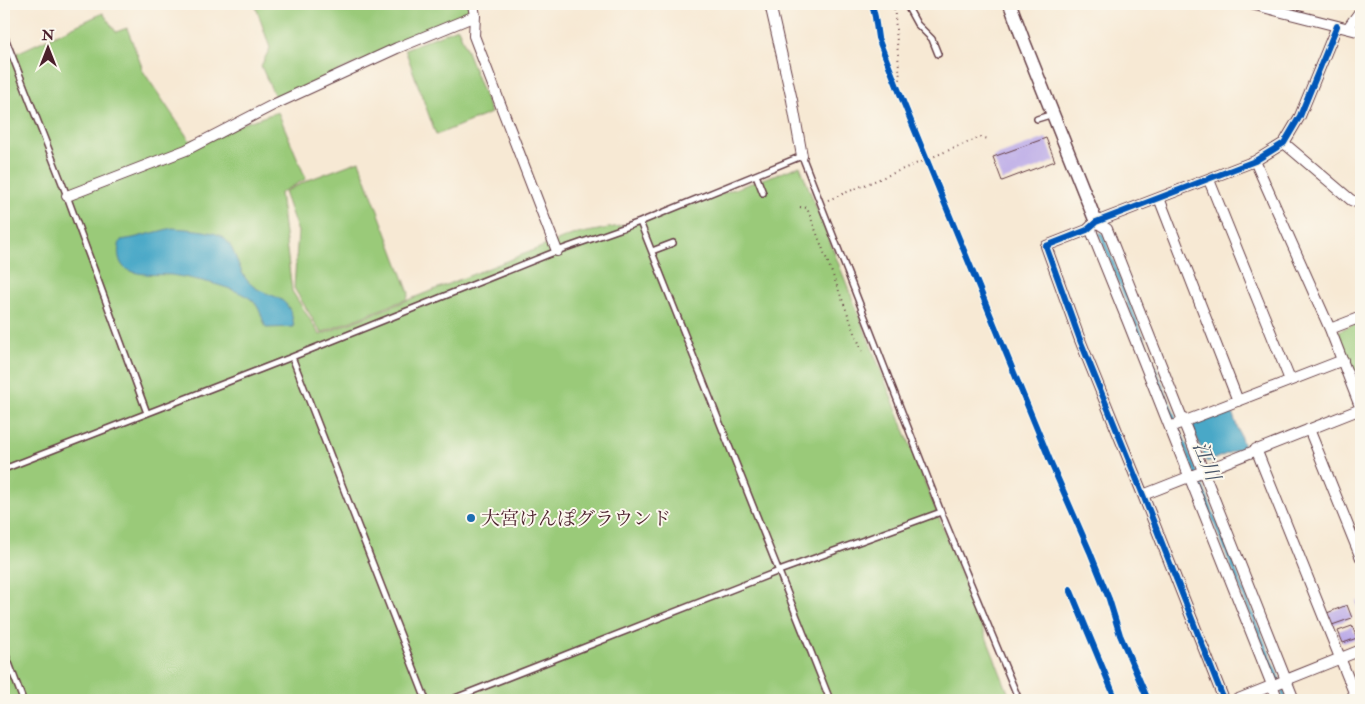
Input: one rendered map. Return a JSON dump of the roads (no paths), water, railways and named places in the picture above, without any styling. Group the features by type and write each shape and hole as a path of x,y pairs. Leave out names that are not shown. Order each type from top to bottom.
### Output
{"street":[{"path":"473,4 476,16 474,36 558,251"},
{"path":"770,4 792,100 802,156"},
{"path":"1010,4 1093,224 1092,233 1177,425 1196,473"},
{"path":"1251,4 1361,32"},
{"path":"1348,28 1361,10"},
{"path":"67,196 186,150 275,104 397,48 476,16"},
{"path":"1224,700 1080,340 1046,246 1087,230 1093,224 1255,161 1284,143 1300,116 1337,26"},
{"path":"1284,143 1351,200 1361,204"},
{"path":"1143,495 1361,409 1330,329 1255,161"},
{"path":"1208,180 1290,380"},
{"path":"1159,198 1238,401"},
{"path":"1093,224 1107,229 1177,425 1279,683 1294,700"},
{"path":"1330,329 1361,317"},
{"path":"1177,425 1342,360"},
{"path":"1309,429 1361,558"},
{"path":"1256,449 1357,700"},
{"path":"1236,700 1361,650"},
{"path":"1278,700 1279,683"}],"lane":[{"path":"906,4 917,24 932,38 938,54"},
{"path":"4,35 67,196 146,413"},
{"path":"1037,119 1053,114"},
{"path":"4,469 558,251 640,222 802,156 941,512 1019,700"},
{"path":"756,175 763,193"},
{"path":"640,222 830,700"},
{"path":"652,251 672,243"},
{"path":"292,357 426,700"},
{"path":"450,700 779,571 941,512"},
{"path":"4,650 23,700"}],"water":[{"path":"172,228 211,232 225,239 246,279 261,291 282,300 292,314 294,327 266,328 259,310 252,300 225,287 180,276 138,273 128,270 122,265 118,252 121,240"},
{"path":"1231,409 1244,447 1207,462 1191,424"}],"waterway":[{"name":"江川","path":"1101,234 1286,700"}],"place":[{"name":"大宮けんぽグラウンド","path":"471,518"}]}
